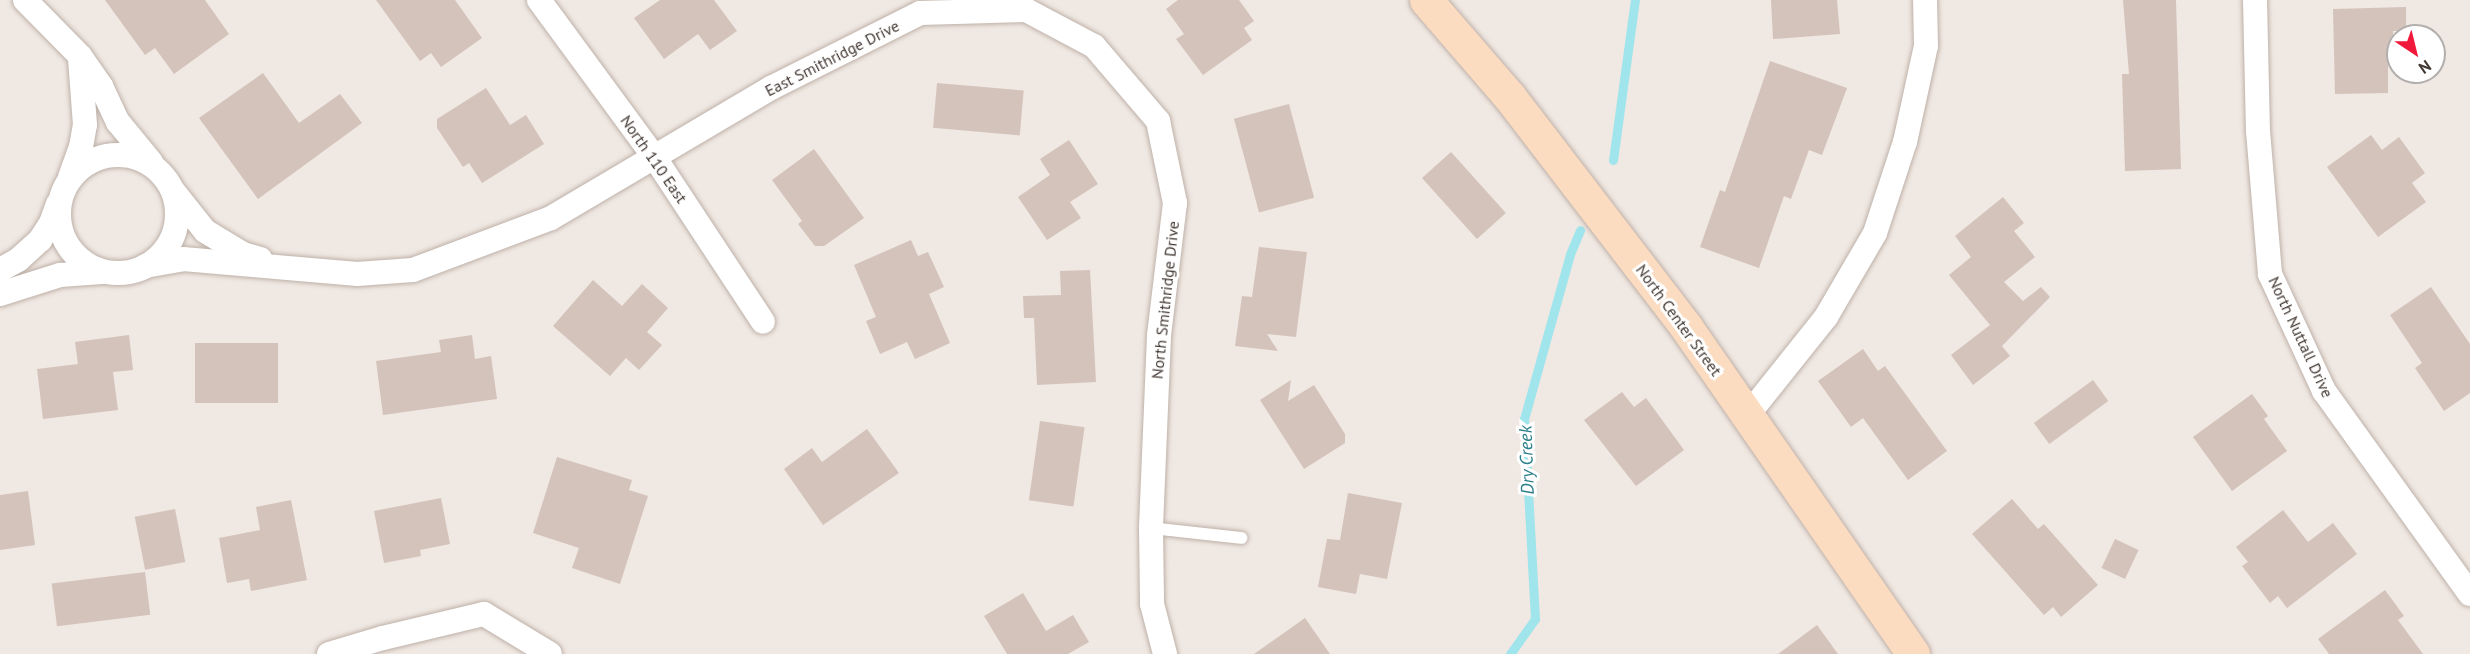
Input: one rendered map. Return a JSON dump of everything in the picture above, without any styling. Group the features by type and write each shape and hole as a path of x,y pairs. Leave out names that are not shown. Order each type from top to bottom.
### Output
{"street":[{"path":"25,0 80,56 101,86 118,122 206,231 243,254 285,268"},
{"name":"North 110 East","path":"539,0 655,158 763,322"},
{"name":"North Center Street","path":"1426,0 1509,96 1686,327 1913,654"},
{"path":"1747,416 1826,317 1875,233 1905,142 1926,46 1925,0"},
{"name":"North Nuttall Drive","path":"2255,0 2258,131 2270,274 2324,391 2470,594"},
{"name":"East Smithridge Drive","path":"285,268 357,274 413,270 551,218 771,88 920,14 1026,10"},
{"name":"North Smithridge Drive","path":"1026,10 1094,46 1158,122 1175,203 1159,336 1151,528 1152,604 1165,654"},
{"path":"0,270 18,260 40,240 51,223 81,147 85,125 80,56"},
{"path":"107,272 84,262 66,243 59,219 65,188 86,164 110,155 135,157 157,169"},
{"path":"145,267 156,260 171,240 177,215 172,190"},
{"path":"0,294 60,275 120,273 183,259 285,268"},
{"path":"329,654 383,638 484,614 550,654"}],"lane":[{"path":"1151,528 1241,538"}],"building":[{"path":"105,0 205,0 229,34 174,74 155,48 145,55"},
{"path":"376,0 455,0 482,38 441,67 431,53 420,61"},
{"path":"660,0 714,0 737,31 710,50 698,34 664,59 634,18"},
{"path":"1178,0 1239,0 1254,21 1244,28 1252,40 1203,75 1176,39 1184,34 1166,9"},
{"path":"1771,0 1837,0 1840,34 1773,39"},
{"path":"2123,0 2176,0 2181,169 2125,171 2122,74 2129,74"},
{"path":"2406,7 2406,24 2386,24 2388,93 2335,94 2333,9"},
{"path":"1770,61 1847,88 1822,155 1809,150 1791,199 1784,196 1759,268 1700,247 1720,190 1725,192"},
{"path":"263,73 299,123 340,94 362,123 258,199 199,118"},
{"path":"937,83 1024,91 1020,135 933,128"},
{"path":"486,88 510,125 526,115 544,144 482,183 469,163 463,167 437,128 437,119"},
{"path":"1289,104 1314,198 1259,212 1234,119"},
{"path":"2371,135 2382,150 2399,137 2425,173 2412,183 2426,202 2378,237 2327,167"},
{"path":"1069,140 1098,184 1070,202 1081,218 1047,240 1018,197 1050,175 1040,159"},
{"path":"814,149 864,218 824,246 815,246 798,224 802,221 772,180"},
{"path":"1451,152 1506,213 1477,239 1422,178"},
{"path":"2003,197 2024,223 2014,231 2035,257 2004,282 2023,301 2041,287 2050,297 2002,346 2010,356 1973,385 1951,355 1990,325 1949,275 1971,257 1955,236"},
{"path":"911,240 918,256 928,252 944,287 929,294 950,343 915,359 907,342 880,354 866,321 876,317 854,265"},
{"path":"1259,247 1307,252 1296,337 1267,334 1278,351 1235,346 1242,296 1252,297"},
{"path":"1090,270 1096,382 1037,385 1034,318 1024,318 1023,296 1061,295 1060,271"},
{"path":"593,280 622,306 642,284 668,308 647,332 662,345 639,370 626,358 610,376 553,326"},
{"path":"2431,287 2470,344 2470,393 2444,411 2415,368 2422,363 2390,315"},
{"path":"129,335 133,370 113,372 118,410 43,419 37,369 78,364 75,342"},
{"path":"472,335 475,359 491,356 497,399 383,415 376,361 441,352 439,340"},
{"path":"195,343 278,343 278,403 195,403"},
{"path":"1863,349 1878,371 1885,366 1947,451 1908,480 1863,418 1851,427 1818,381"},
{"path":"1291,380 1288,401 1314,385 1345,434 1345,443 1304,469 1260,400"},
{"path":"2093,380 2108,401 2049,444 2034,423"},
{"path":"1622,392 1634,407 1646,398 1684,450 1636,486 1584,420"},
{"path":"2252,394 2268,416 2264,419 2287,451 2232,491 2193,437"},
{"path":"1040,421 1085,427 1073,506 1029,500"},
{"path":"867,429 899,473 823,525 784,469 812,448 822,462"},
{"path":"557,457 632,480 629,490 648,496 620,584 572,568 579,548 533,533"},
{"path":"28,491 35,545 0,550 0,495"},
{"path":"1348,493 1402,503 1387,579 1360,574 1356,594 1318,587 1327,539 1340,540"},
{"path":"441,498 450,544 420,550 421,556 384,563 374,511"},
{"path":"2012,499 2038,529 2044,524 2098,585 2061,617 2053,607 2044,615 1972,534"},
{"path":"291,500 307,580 251,591 249,579 227,583 219,538 260,530 256,507"},
{"path":"175,509 185,562 145,570 135,517"},
{"path":"2283,510 2308,542 2333,523 2357,554 2287,608 2278,596 2270,603 2242,566 2248,562 2236,547"},
{"path":"2115,539 2139,550 2125,579 2101,568"},
{"path":"145,572 150,615 57,626 52,583"},
{"path":"2385,590 2404,616 2398,620 2423,654 2329,654 2318,639"},
{"path":"1023,593 1046,631 1073,615 1089,642 1068,654 1007,654 984,616"},
{"path":"1305,618 1330,654 1254,654"},
{"path":"1817,625 1838,654 1778,654"}],"waterway":[{"name":"Dry Creek","path":"1613,160 1635,0"},
{"name":"Dry Creek","path":"1510,654 1535,619 1524,419 1570,254 1580,230"}]}
